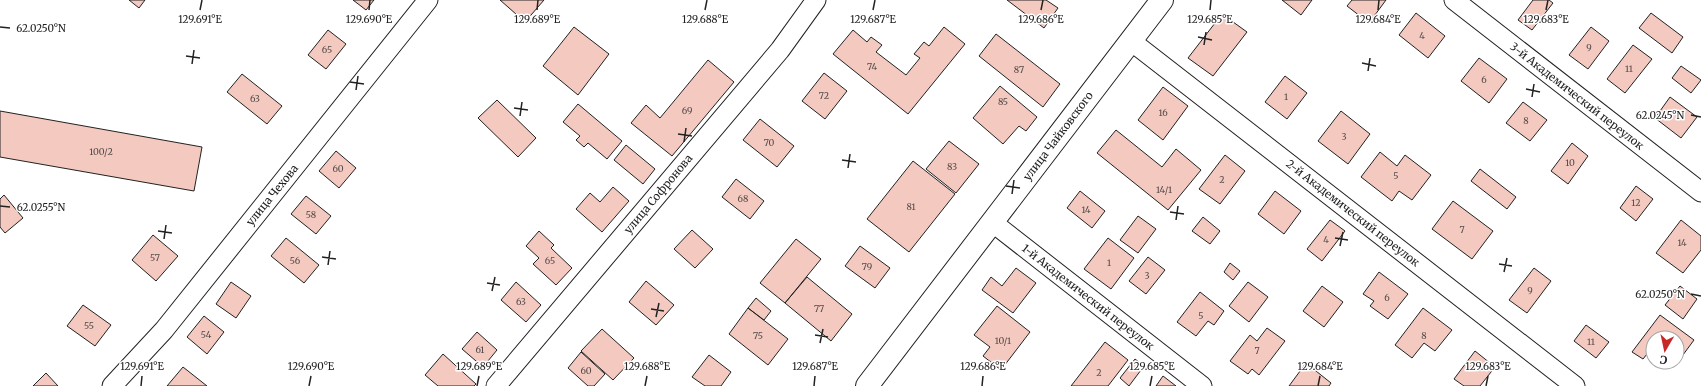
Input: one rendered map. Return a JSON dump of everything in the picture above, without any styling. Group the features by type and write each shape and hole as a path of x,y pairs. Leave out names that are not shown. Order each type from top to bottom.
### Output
{"main road":[{"name":"улица Чайковского","path":"867,386 1162,0"}],"street":[{"name":"улица Чехова","path":"112,386 164,330 428,0"},
{"name":"улица Софронова","path":"496,386 780,50 816,0"},
{"name":"3-й Академический переулок","path":"1454,0 1701,192"},
{"name":"2-й Академический переулок","path":"1131,41 1575,386"},
{"name":"1-й Академический переулок","path":"992,222 1202,386"}],"building":[{"path":"129,0 145,0 139,8"},
{"path":"353,0 374,0 366,10"},
{"path":"500,0 544,0 525,22"},
{"path":"1007,0 1046,0 1058,8 1044,28"},
{"path":"1282,0 1312,0 1301,15"},
{"path":"1352,0 1386,0 1369,23 1347,6"},
{"path":"1533,0 1549,0 1553,3 1532,30 1518,20"},
{"path":"1416,13 1445,36 1428,58 1399,35"},
{"path":"1651,13 1683,37 1672,53 1639,28"},
{"path":"1222,14 1247,32 1213,76 1188,58"},
{"path":"574,27 609,54 578,95 543,66"},
{"path":"944,27 965,44 908,114 833,54 853,30 867,42 871,37 882,45 876,52 906,75 920,58 914,54 924,42 929,46"},
{"path":"1591,27 1609,41 1588,69 1569,55"},
{"path":"328,30 346,44 326,69 308,55"},
{"path":"996,34 1060,84 1043,107 979,56"},
{"path":"1633,45 1652,59 1625,93 1607,79"},
{"path":"1479,58 1507,79 1489,103 1461,81"},
{"path":"708,60 734,82 672,156 631,123 646,105 660,118"},
{"path":"1681,66 1701,80 1691,93 1672,78"},
{"path":"824,73 847,91 825,119 802,101"},
{"path":"242,74 282,106 267,124 227,92"},
{"path":"1285,76 1307,93 1287,119 1265,102"},
{"path":"1000,86 1037,117 1026,131 1019,126 1003,144 973,118"},
{"path":"1163,87 1188,106 1163,140 1138,120"},
{"path":"1670,97 1697,117 1681,138 1655,118"},
{"path":"497,100 536,138 518,157 478,118"},
{"path":"1523,102 1547,120 1530,141 1506,123"},
{"path":"578,104 622,141 607,159 588,143 584,147 576,140 580,136 563,122"},
{"path":"0,111 202,147 194,191 0,157"},
{"path":"1341,111 1370,134 1348,164 1318,141"},
{"path":"760,119 794,146 777,167 743,140"},
{"path":"1116,130 1162,167 1176,149 1201,170 1168,210 1097,153"},
{"path":"949,141 979,164 956,193 926,169"},
{"path":"1572,143 1588,156 1568,184 1551,171"},
{"path":"626,145 655,169 643,184 614,160"},
{"path":"336,151 356,168 339,188 319,171"},
{"path":"1380,152 1397,166 1405,155 1431,175 1412,200 1399,191 1392,201 1361,177"},
{"path":"1225,155 1245,171 1220,204 1199,189"},
{"path":"913,161 955,194 909,252 867,219"},
{"path":"1480,169 1516,197 1507,209 1471,181"},
{"path":"736,179 764,201 750,219 722,197"},
{"path":"1636,186 1653,199 1636,221 1620,208"},
{"path":"613,187 629,201 602,232 576,209 590,193 600,202"},
{"path":"1080,191 1105,211 1092,228 1067,208"},
{"path":"1275,191 1301,211 1284,234 1258,214"},
{"path":"4,195 23,218 5,233 0,227 0,199"},
{"path":"306,196 331,216 316,234 291,214"},
{"path":"1453,201 1493,231 1472,259 1432,229"},
{"path":"1138,216 1156,229 1138,253 1120,240"},
{"path":"1203,217 1220,231 1210,244 1192,231"},
{"path":"1330,220 1345,231 1322,261 1307,249"},
{"path":"1681,220 1701,236 1701,250 1683,273 1656,253"},
{"path":"692,230 713,249 695,268 674,249"},
{"path":"539,231 554,245 551,248 572,268 556,285 533,264 539,258 526,246"},
{"path":"153,235 178,256 156,281 132,260"},
{"path":"286,238 319,265 304,283 271,256"},
{"path":"1108,238 1134,258 1111,289 1084,269"},
{"path":"796,239 821,259 785,303 760,283"},
{"path":"860,246 890,268 875,288 845,266"},
{"path":"1148,257 1165,270 1146,294 1129,281"},
{"path":"1230,263 1240,271 1233,280 1224,272"},
{"path":"1016,268 1036,283 1013,313 982,290 991,277 1002,286"},
{"path":"1534,268 1551,281 1527,313 1509,300"},
{"path":"1379,272 1408,294 1388,319 1370,306 1374,301 1363,294"},
{"path":"807,277 852,314 831,341 785,303"},
{"path":"646,281 674,305 656,325 629,302"},
{"path":"231,282 251,296 236,318 216,304"},
{"path":"516,282 541,305 526,322 501,300"},
{"path":"1248,282 1268,297 1249,322 1229,306"},
{"path":"1322,286 1343,302 1324,327 1303,311"},
{"path":"1680,286 1697,299 1683,319 1665,305"},
{"path":"1200,292 1224,311 1214,325 1208,321 1196,336 1177,322"},
{"path":"756,298 771,311 764,320 748,308"},
{"path":"83,305 111,325 95,346 67,326"},
{"path":"997,306 1030,332 1001,370 983,356 990,347 974,335"},
{"path":"748,308 788,339 768,365 729,334"},
{"path":"1423,308 1452,330 1435,351 1424,343 1412,358 1395,345"},
{"path":"1660,315 1680,330 1649,330"},
{"path":"204,316 224,332 207,354 187,337"},
{"path":"1586,325 1609,342 1596,358 1574,341"},
{"path":"1267,328 1285,341 1259,375 1252,369 1248,374 1230,361 1250,335 1257,341"},
{"path":"602,329 634,358 613,380 581,351"},
{"path":"477,332 497,350 483,367 462,349"},
{"path":"1685,333 1694,340 1685,352"},
{"path":"1645,335 1645,356 1643,359 1632,352"},
{"path":"1105,342 1128,360 1108,386 1071,386"},
{"path":"1475,351 1495,367 1480,386 1464,386 1454,379"},
{"path":"581,352 605,374 594,386 588,386 568,368"},
{"path":"443,354 476,384 474,386 438,386 425,375"},
{"path":"709,355 731,372 721,386 705,386 692,377"},
{"path":"1135,359 1144,366 1129,386 1120,378"},
{"path":"1306,363 1331,383 1329,386 1289,386"},
{"path":"183,367 207,386 167,386"},
{"path":"46,373 58,386 33,386"},
{"path":"1163,376 1176,386 1156,386"}]}
